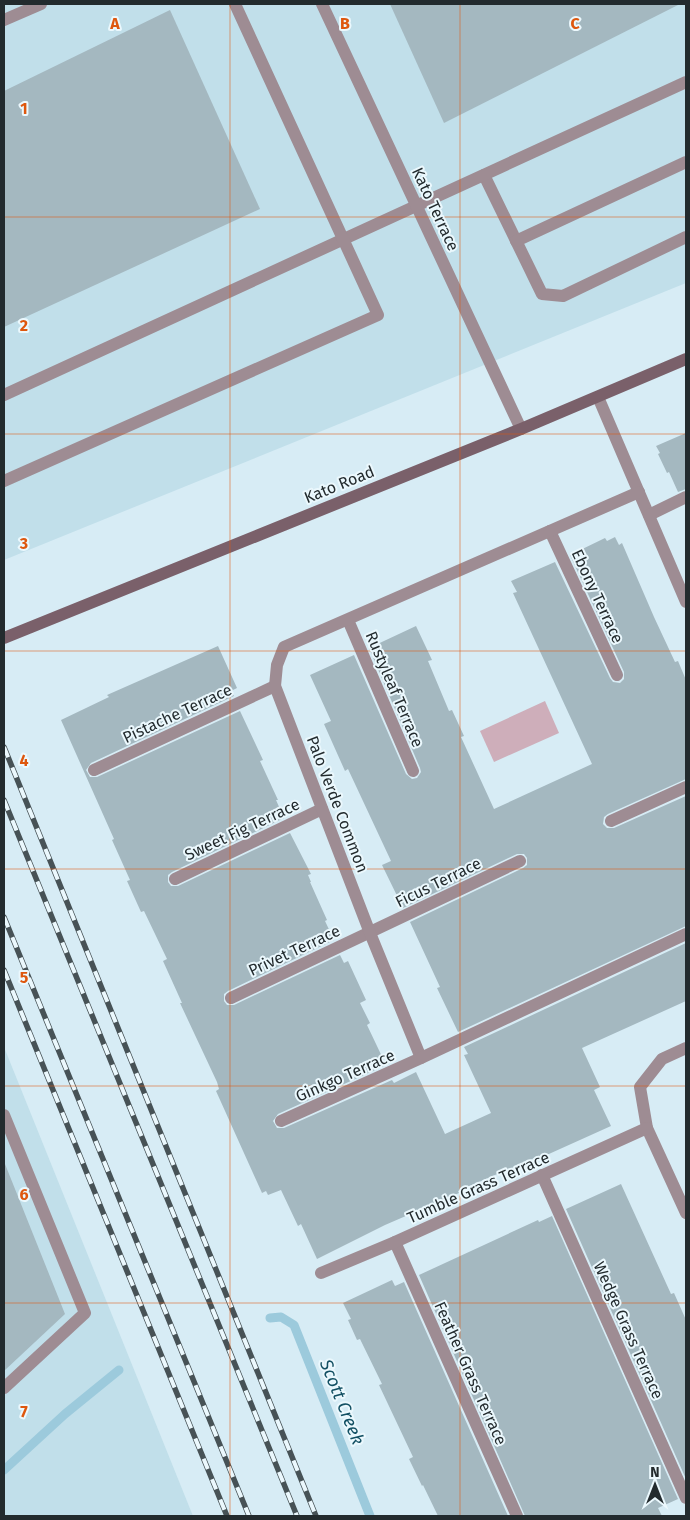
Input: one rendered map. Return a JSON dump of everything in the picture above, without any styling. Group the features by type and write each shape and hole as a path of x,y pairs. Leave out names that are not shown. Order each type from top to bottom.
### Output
{"street":[{"path":"4,20 41,4"},
{"path":"4,481 378,315 235,4"},
{"name":"Kato Terrace","path":"322,4 521,429"},
{"path":"4,395 686,82"},
{"path":"516,241 686,162"},
{"path":"484,175 542,294 563,296 686,238"},
{"name":"Kato Road","path":"4,638 521,429 686,359"},
{"path":"598,397 686,602"},
{"name":"Palo Verde Common","path":"421,1058 370,933 275,686 277,665 284,647 639,492"},
{"path":"649,515 686,497"},
{"name":"Ebony Terrace","path":"550,531 617,675"},
{"name":"Rustyleaf Terrace","path":"348,620 413,771"},
{"name":"Pistache Terrace","path":"94,770 275,686"},
{"path":"611,821 686,786"},
{"name":"Sweet Fig Terrace","path":"175,879 322,809"},
{"name":"Ficus Terrace","path":"370,933 520,861"},
{"name":"Privet Terrace","path":"231,998 370,933"},
{"path":"421,1058 686,934"},
{"path":"686,1048 662,1059 640,1087 647,1128 686,1213"},
{"name":"Ginkgo Terrace","path":"281,1121 421,1058"},
{"path":"4,1115 85,1313 4,1388"},
{"name":"Tumble Grass Terrace","path":"321,1273 395,1242 647,1128"},
{"name":"Wedge Grass Terrace","path":"542,1175 686,1498"},
{"name":"Feather Grass Terrace","path":"395,1242 517,1516"}],"shaded area":[{"path":"4,4 686,4 686,283 4,560"},
{"path":"545,701 559,733 494,762 480,731"},
{"path":"4,1047 193,1516 4,1516"}],"building":[{"path":"390,4 680,4 444,123"},
{"path":"170,10 260,209 4,327 4,91"},
{"path":"686,433 686,489 678,492 669,472 667,473 656,446"},
{"path":"615,537 619,545 622,543 675,662 678,661 686,680 686,779 608,814 604,817 603,824 607,828 614,828 686,796 686,926 458,1032 437,988 440,987 410,922 523,868 527,865 527,858 524,854 517,854 403,908 382,865 391,861 348,769 345,771 324,724 331,721 310,675 354,655 406,774 412,779 417,778 421,772 420,768 369,648 416,626 432,660 428,661 449,711 452,710 464,736 461,737 494,809 592,764 513,593 517,592 511,581 555,562 610,678 613,682 620,683 624,679 624,672 570,555 605,538 607,541"},
{"path":"218,646 237,688 231,691 234,696 91,763 86,770 90,777 97,777 240,711 263,760 260,761 284,818 172,872 168,875 168,882 171,886 178,886 290,833 311,874 308,875 310,882 334,940 228,991 224,994 224,1001 227,1005 234,1005 340,955 344,963 348,961 366,1000 360,1003 370,1023 367,1025 386,1065 278,1114 273,1121 277,1128 284,1128 392,1080 394,1083 416,1072 445,1134 491,1113 464,1055 468,1054 464,1047 686,943 686,1001 582,1048 600,1087 594,1090 611,1126 540,1158 539,1156 458,1191 459,1193 385,1225 317,1259 301,1224 298,1226 281,1190 268,1195 266,1191 262,1193 216,1091 219,1089 217,1082 180,1003 182,1003 163,961 167,959 144,911 141,912 127,881 130,880 112,840 114,839 61,720 109,697 107,695"},
{"path":"4,1165 65,1314 4,1371"},
{"path":"621,1184 671,1294 674,1293 686,1320 686,1479 566,1209"},
{"path":"552,1216 678,1499 658,1508 662,1516 525,1516 419,1275 538,1220 539,1222"},
{"path":"392,1280 395,1286 404,1282 508,1516 438,1516 422,1486 409,1459 413,1457 379,1385 382,1384 360,1339 357,1340 348,1320 351,1319 343,1303"}],"waterway":[{"name":"Scott Creek","path":"270,1318 281,1317 294,1325 370,1516"},
{"name":"Scott Creek","path":"4,1470 65,1414 119,1370"}],"railway":[{"path":"4,747 316,1516"},
{"path":"4,800 297,1516"},
{"path":"4,917 249,1516"},
{"path":"4,970 227,1516"}]}
